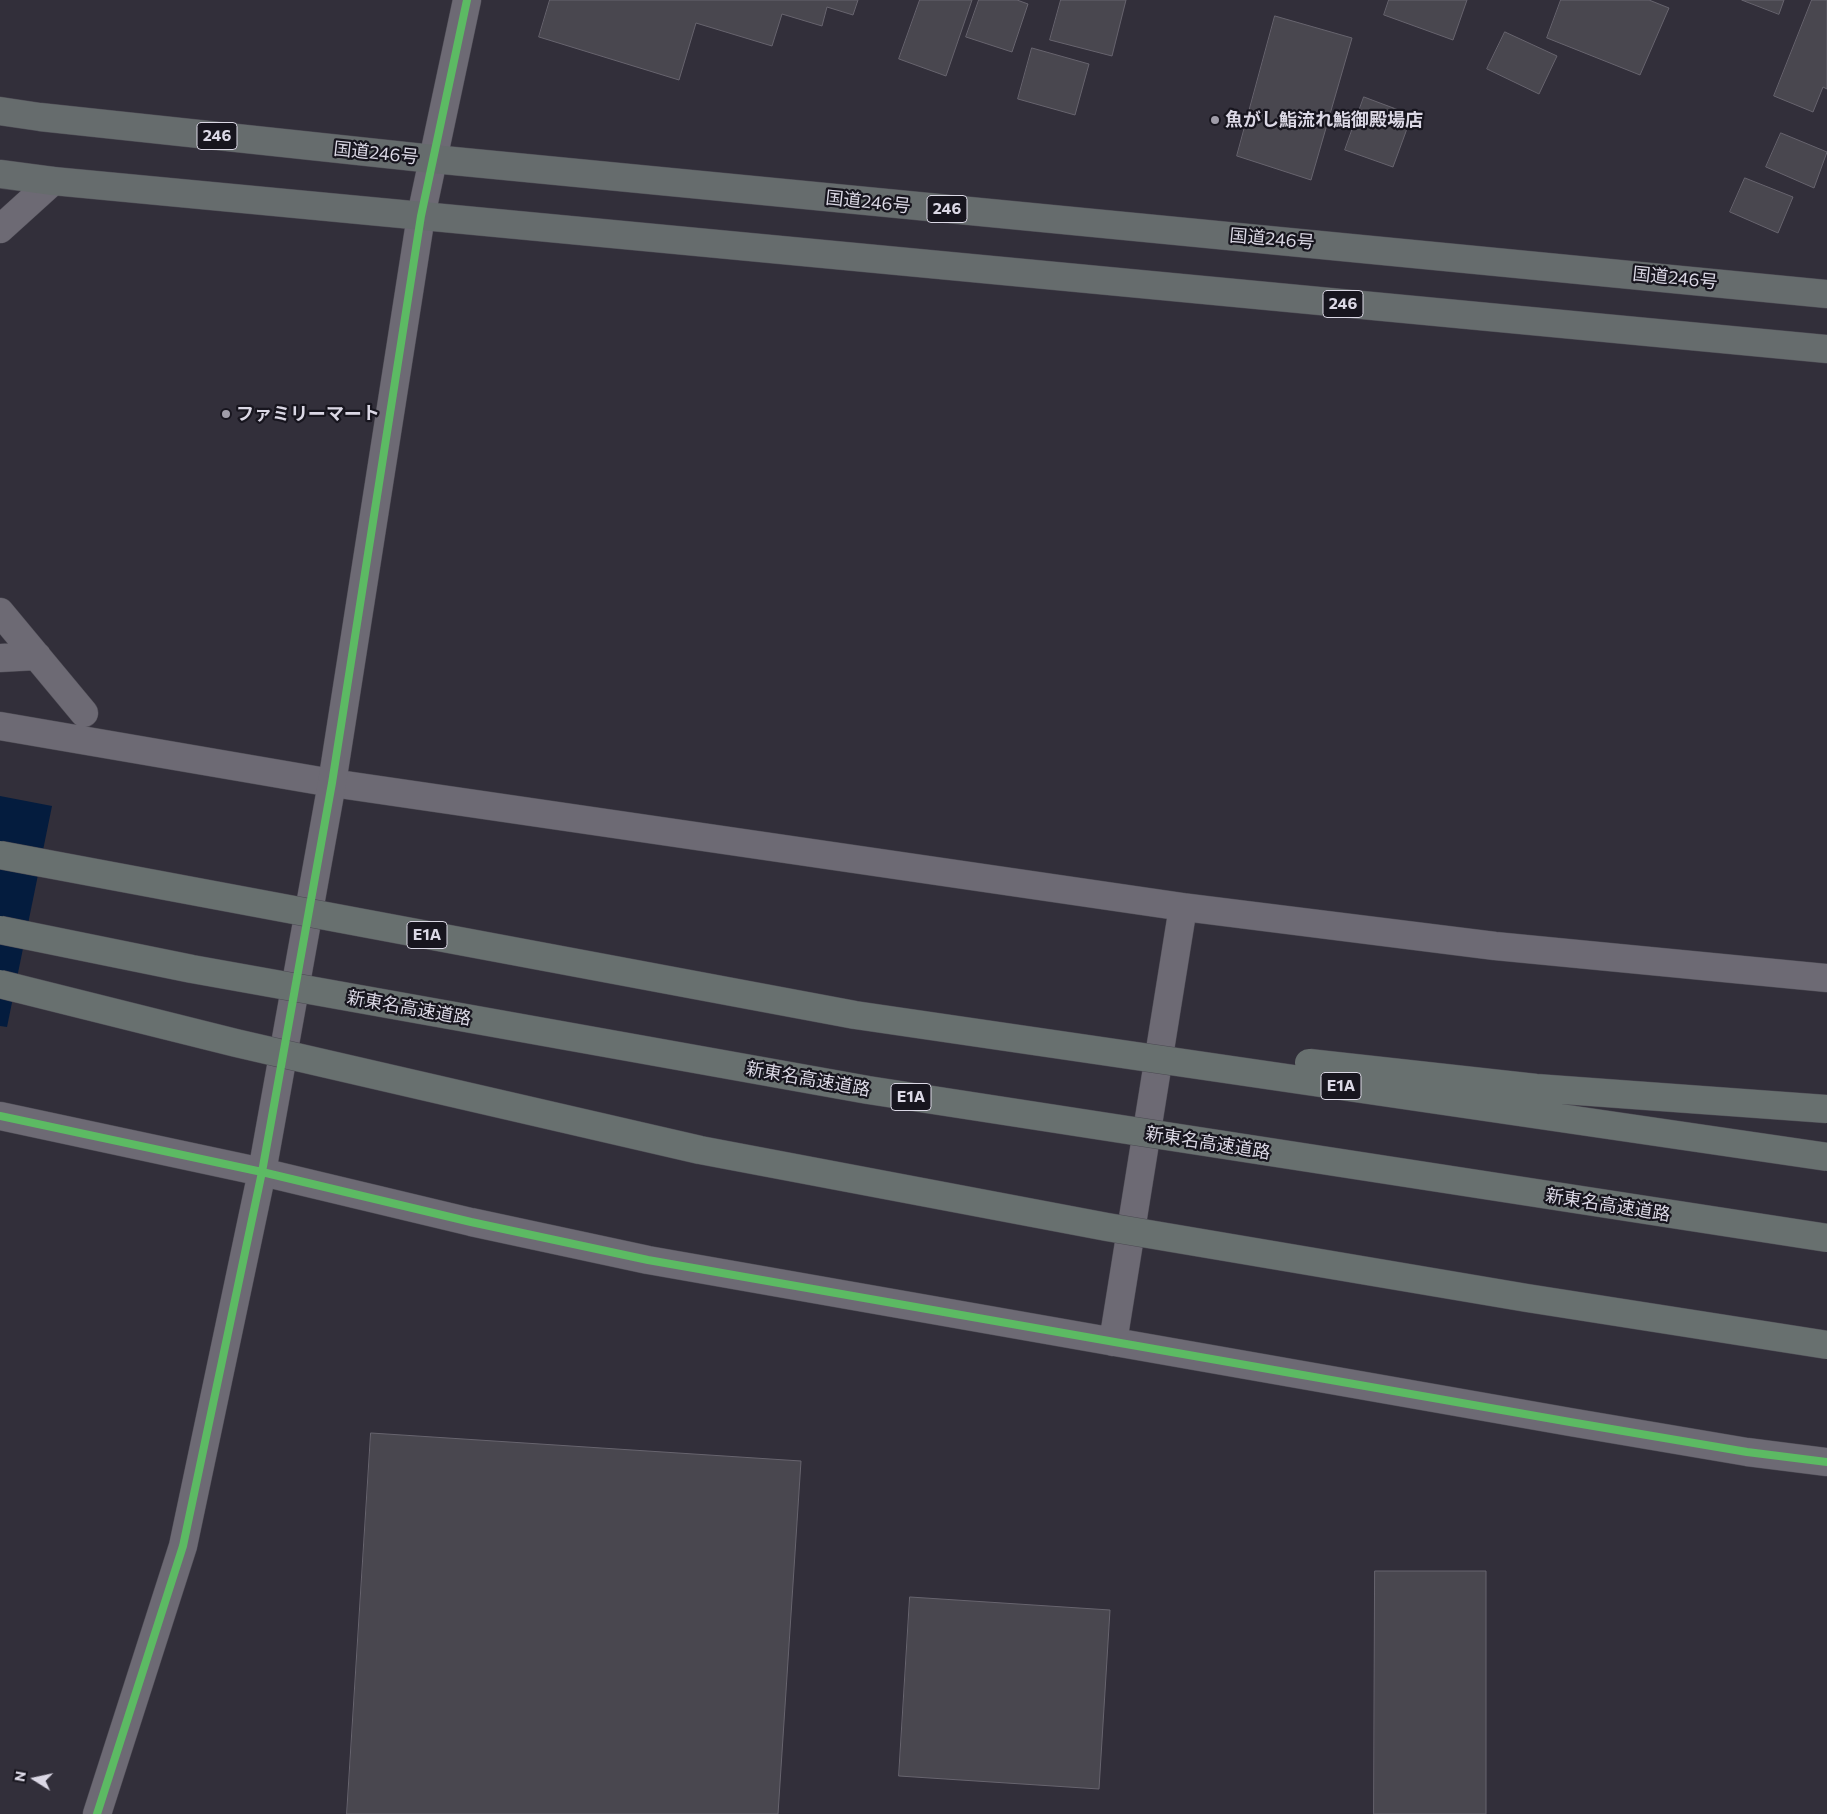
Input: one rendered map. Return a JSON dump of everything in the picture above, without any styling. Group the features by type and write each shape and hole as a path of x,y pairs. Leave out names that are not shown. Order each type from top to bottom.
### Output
{"highway":[{"name":"国道246号","path":"0,111 433,159 1827,294"},
{"name":"246","path":"0,174 53,181 1827,350"},
{"name":"E1A","path":"0,855 855,1014 1827,1157"},
{"name":"新東名高速道路","path":"0,930 192,969 868,1090 1827,1238"},
{"path":"0,984 236,1043 700,1150 1107,1228 1526,1298 1827,1345"},
{"path":"855,1014 1536,1088 1827,1109"}],"street":[{"path":"97,1814 183,1546 262,1172 332,783 421,216 467,0"},
{"path":"0,228 53,181"},
{"path":"0,612 84,713"},
{"path":"0,658 36,656"},
{"path":"0,726 332,783 1183,907 1495,946 1827,978"},
{"path":"1113,1342 1183,907"},
{"path":"0,1116 262,1172 471,1222 648,1260 1580,1424 1747,1452 1827,1462"}],"water":[{"path":"0,796 52,806 7,1027 0,1026"}],"building":[{"path":"550,0 858,0 853,15 827,7 822,26 782,14 772,46 696,23 679,80 539,37"},
{"path":"920,0 972,0 946,76 899,59"},
{"path":"979,0 1017,0 1028,4 1012,52 966,37"},
{"path":"1061,0 1126,0 1112,56 1050,40"},
{"path":"1389,0 1467,0 1453,40 1384,15"},
{"path":"1561,0 1649,0 1669,8 1640,75 1547,38"},
{"path":"1742,0 1784,0 1779,14"},
{"path":"1812,0 1827,0 1827,89 1823,87 1813,112 1774,96"},
{"path":"1275,16 1352,38 1311,180 1237,156"},
{"path":"1505,32 1557,56 1539,94 1487,69"},
{"path":"1032,48 1089,64 1075,115 1018,99"},
{"path":"1364,97 1412,115 1393,167 1345,150"},
{"path":"1781,133 1827,152 1814,188 1766,167"},
{"path":"1745,178 1793,197 1778,233 1730,212"},
{"path":"371,1433 801,1461 778,1814 347,1814"},
{"path":"1375,1571 1486,1571 1486,1814 1374,1814"},
{"path":"910,1597 1110,1610 1099,1789 899,1776"}],"cycle path":[{"path":"97,1814 183,1546 262,1172 332,783 421,216 467,0"},
{"path":"0,1116 262,1172 471,1222 648,1260 1570,1422 1747,1452 1827,1462"}],"place":[{"name":"魚がし鮨流れ鮨御殿場店","path":"1215,120"},
{"name":"ファミリーマート","path":"226,414"}]}
